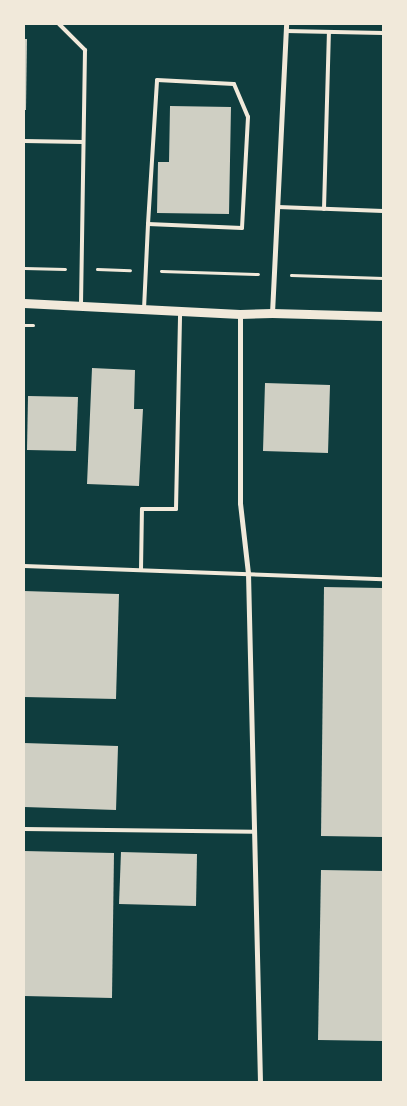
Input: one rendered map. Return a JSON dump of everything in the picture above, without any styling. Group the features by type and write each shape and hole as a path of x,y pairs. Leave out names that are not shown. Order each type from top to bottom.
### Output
{"street":[{"path":"272,313 286,24"},
{"path":"24,303 240,314 383,316"},
{"path":"240,314 240,502 248,573 260,1082"}],"lane":[{"path":"59,24 85,50 81,306"},
{"path":"286,31 383,34"},
{"path":"324,209 329,32"},
{"path":"144,309 148,224 157,80 234,84 248,117 242,228 148,224"},
{"path":"24,140 83,142"},
{"path":"278,207 383,211"},
{"path":"141,570 142,509 176,509 180,311"},
{"path":"24,566 383,579"},
{"path":"24,829 254,832"}],"path":[{"path":"24,268 383,278"}],"building":[{"path":"24,39 27,39 26,110 24,110"},
{"path":"170,106 231,107 229,214 157,213 158,162 169,162"},
{"path":"92,368 135,370 134,409 143,409 139,486 87,484"},
{"path":"265,383 330,385 328,453 263,451"},
{"path":"28,396 78,397 76,451 27,450"},
{"path":"324,587 383,588 383,837 321,836"},
{"path":"24,591 119,594 116,699 24,697"},
{"path":"24,743 118,746 116,810 24,807"},
{"path":"24,851 114,853 112,998 24,996"},
{"path":"121,852 197,854 196,906 119,904"},
{"path":"321,870 383,871 383,1041 318,1040"}]}
